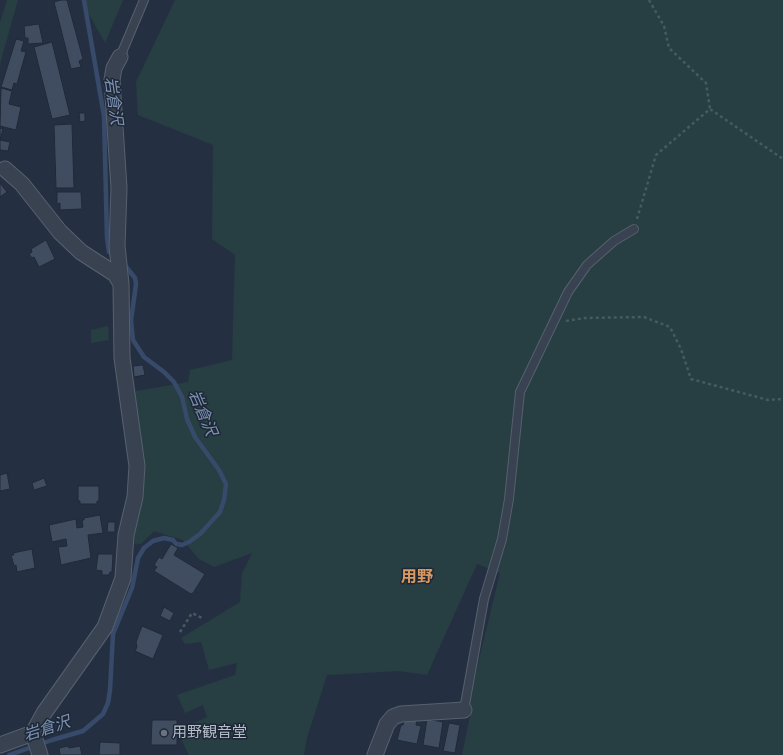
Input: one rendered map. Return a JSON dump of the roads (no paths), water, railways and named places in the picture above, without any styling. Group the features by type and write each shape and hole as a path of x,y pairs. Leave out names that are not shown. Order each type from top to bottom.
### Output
{"street":[{"path":"0,745 37,745 44,713 106,627 123,578 126,535 135,497 137,466 122,358 120,277 117,246 119,188 112,80 114,68 120,57"},
{"path":"3,166 22,184 60,232 81,252 120,277"},
{"path":"375,755 387,724 393,717 401,714 464,710"}],"lane":[{"path":"120,57 144,0"},
{"path":"464,710 484,598 502,539 509,499 520,392 568,292 587,265 614,241 634,228"}],"waterway":[{"name":"岩倉沢","path":"84,0 104,116 107,238 109,252 114,256"},
{"name":"岩倉沢","path":"9,755 83,731 103,714 108,703 110,690 113,634 132,588 138,558 144,548 153,541 164,538 173,540 176,544 182,545 189,542 200,534 220,512 224,500 226,484 219,470 195,437 187,419 182,397 174,382 164,372 144,357 133,340 131,321 136,284 135,278 123,263"}],"place":[{"name":"用野観音堂","path":"164,733"}],"district":[{"name":"用野","path":"417,577"}]}
